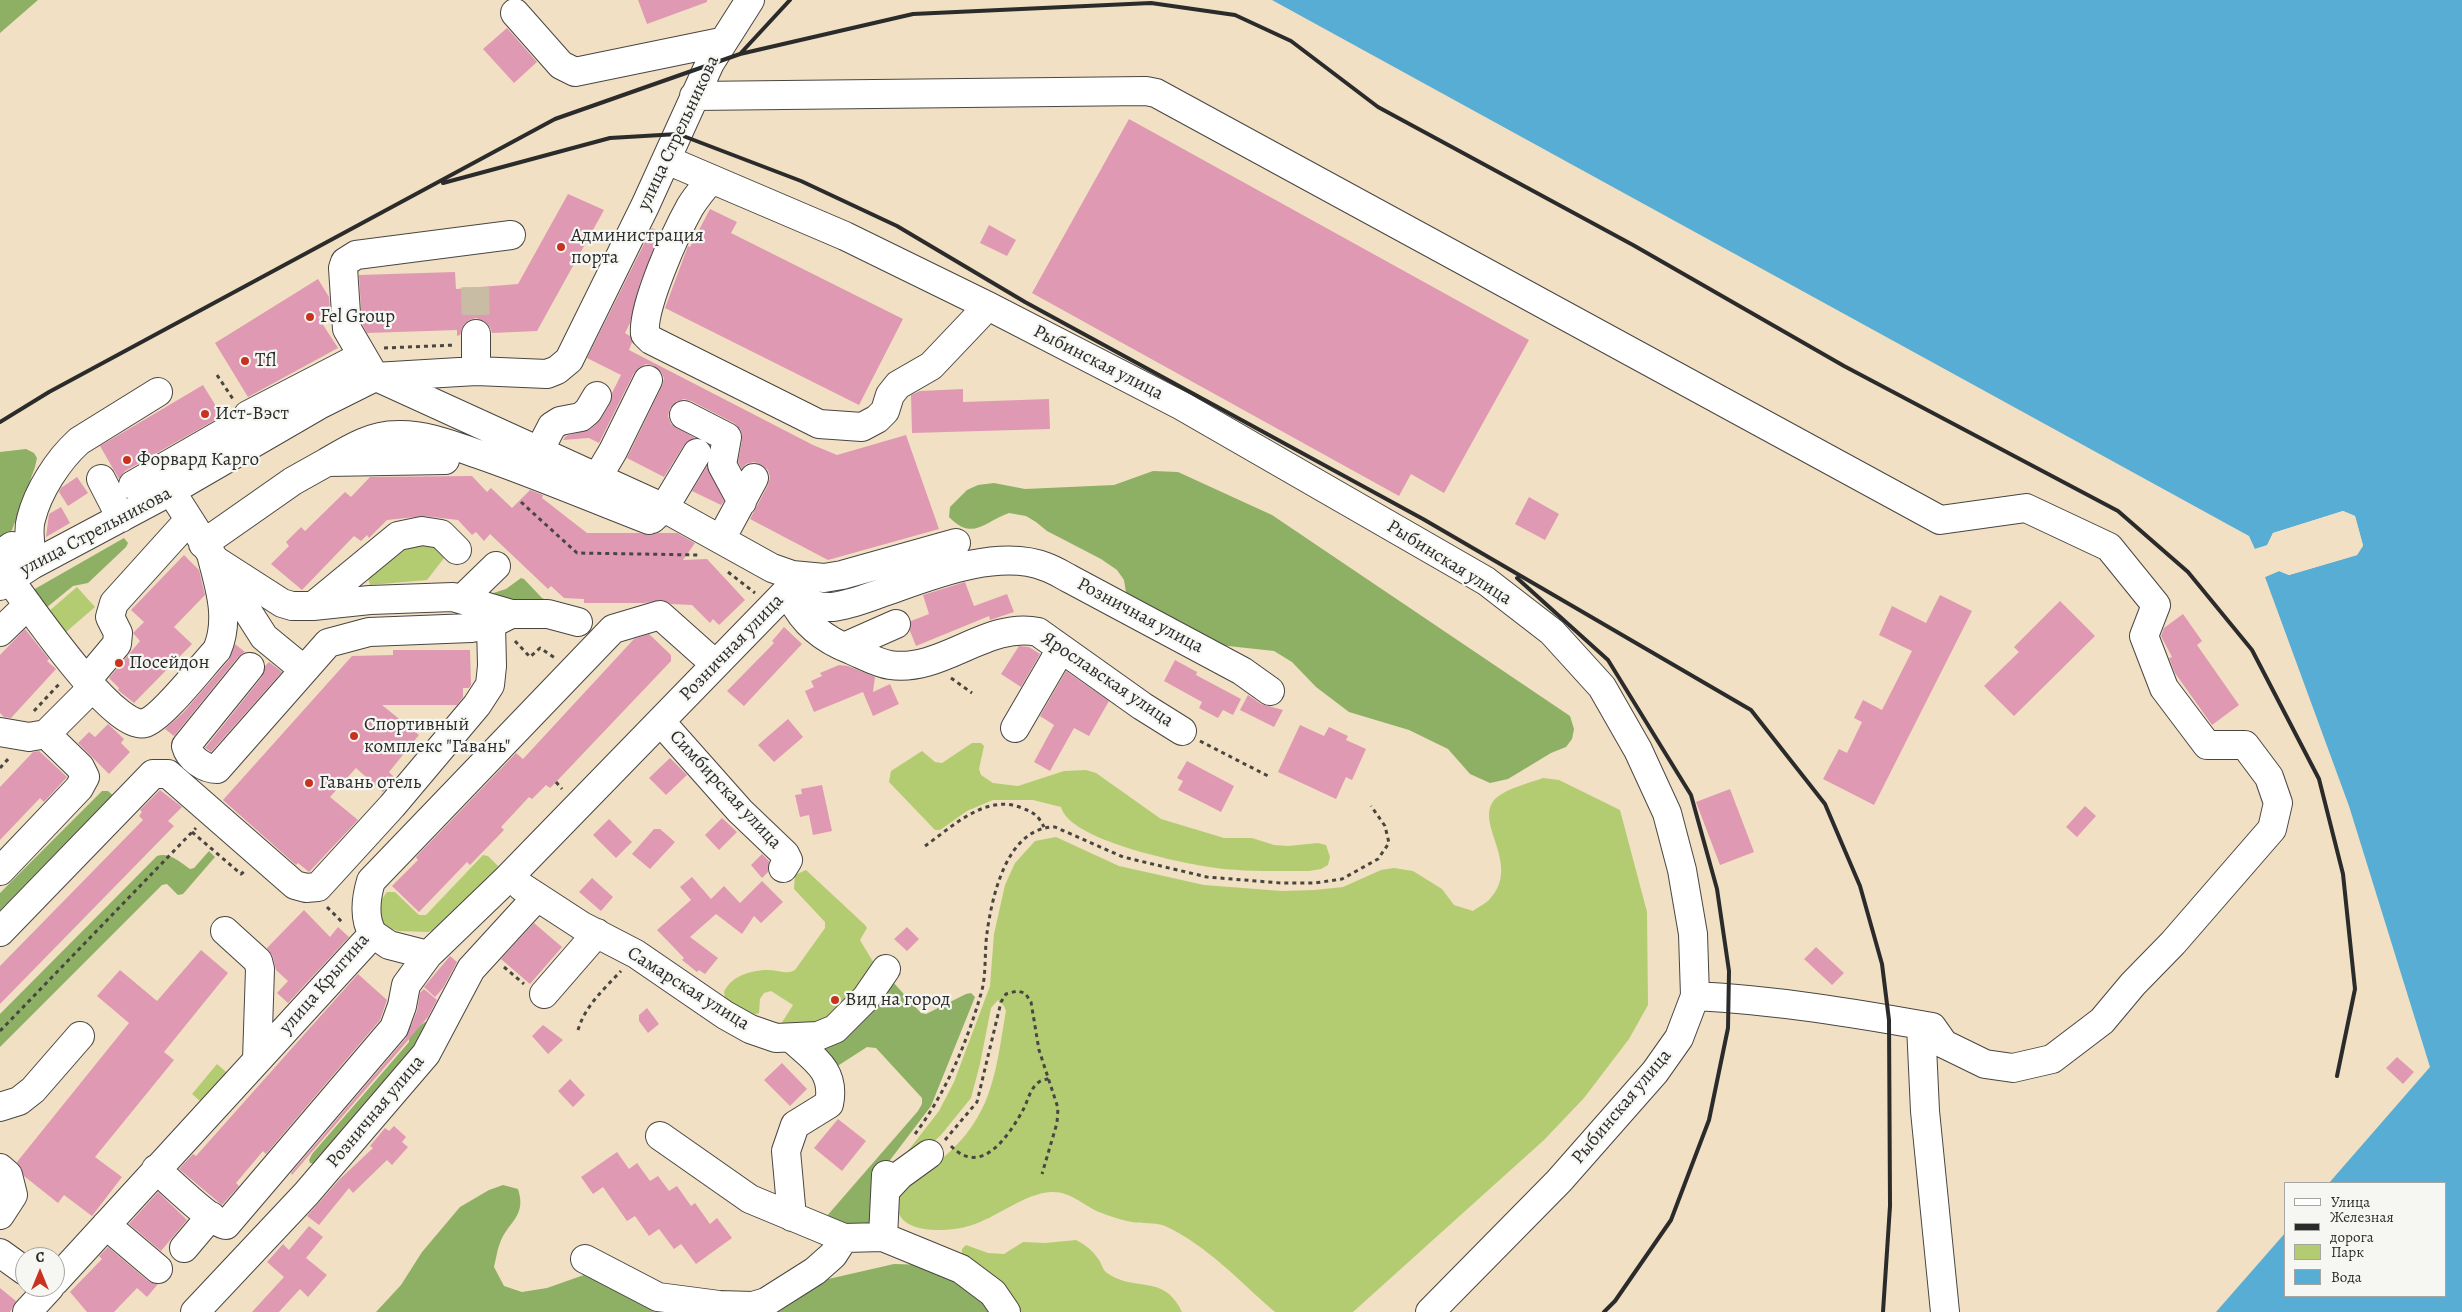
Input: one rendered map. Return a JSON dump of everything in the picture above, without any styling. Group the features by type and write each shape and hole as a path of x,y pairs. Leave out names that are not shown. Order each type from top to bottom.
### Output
{"street":[{"name":"улица Стрельникова","path":"4,583 32,558 121,518 171,491 250,426 321,404 365,361 476,371 547,374 557,370 569,360 721,42 750,0"},
{"path":"515,13 561,65 575,72 721,42"},
{"path":"694,96 941,91 1151,91 1940,520 2026,508 2109,547 2156,605 2144,636 2164,688 2207,745 2245,745 2269,777 2278,803 2272,828 2102,1022 2052,1059 2013,1068 1985,1064 1944,1044 1932,1027 1869,1016 1730,997 1695,996"},
{"name":"Рыбинская улица","path":"666,160 846,236 988,306 1182,406 1486,581 1552,632 1602,686 1638,750 1667,813 1682,870 1693,934 1695,996 1679,1038 1656,1072 1566,1174 1430,1312"},
{"path":"711,179 690,206 657,281 646,308 644,334 651,340 819,424 862,427 877,419 885,411 890,395 898,385 931,366 988,306"},
{"path":"510,235 356,254 349,257 343,268 347,329 365,361 539,451 597,478 660,518"},
{"path":"476,339 476,371"},
{"path":"597,478 613,451 648,380"},
{"path":"32,558 30,520 37,501 67,451 78,441 158,392"},
{"path":"539,451 552,426 560,421 580,417 588,411 597,396"},
{"path":"684,415 727,437 722,466 748,490 710,541"},
{"path":"132,485 250,426"},
{"path":"0,732 29,737 46,734 89,685 118,644 118,633 110,617 114,603 201,541 293,481 355,446 376,437 398,434 422,437 534,473 660,518 772,568 791,587 842,575 956,543"},
{"path":"604,522 638,524 660,518 697,453"},
{"path":"327,462 445,460"},
{"path":"101,479 121,518"},
{"path":"171,491 201,541 254,653 303,670"},
{"path":"313,606 398,536 422,531 441,534 457,550"},
{"path":"201,541 282,603 292,606 313,606 370,600 462,599 504,625"},
{"path":"4,583 28,605 89,685 130,722 146,723 159,714 217,650 222,637 224,611 201,541"},
{"path":"0,554 12,546 32,558"},
{"name":"Розничная улица","path":"211,1216 222,1224 226,1224 394,1028 402,1006 406,985 428,955 508,878 791,587 814,606 832,607 853,603 927,576 984,562 1026,563 1046,567 1242,671 1270,691"},
{"path":"462,599 496,566"},
{"name":"Ярославская улица","path":"791,587 799,614 809,625 844,647 889,665 904,666 927,662 994,637 1021,630 1038,632 1182,731"},
{"path":"0,632 28,605"},
{"path":"254,653 186,746 188,752 208,769 217,769 328,643 344,637 369,632 446,630 504,625 548,614 578,622"},
{"name":"улица Крыгина","path":"65,1270 369,939 367,913 371,881 546,713 613,629 660,615 706,656"},
{"path":"844,647 896,624"},
{"path":"0,932 153,774 168,774 295,885 306,888 318,887 392,806 477,705 490,685 492,666 504,625"},
{"path":"1015,728 1061,649"},
{"name":"Симбирская улица","path":"661,722 740,811 785,854 785,864"},
{"path":"0,871 79,788 85,777 80,767 46,734"},
{"name":"Самарская улица","path":"508,878 536,898 636,954 725,1015 750,1029 776,1038 818,1036 836,1029 866,998 886,969"},
{"name":"Розничная улица","path":"195,1312 306,1194 426,1054 471,969 536,898"},
{"path":"225,931 258,961 260,969 257,1060"},
{"path":"537,990 597,933"},
{"path":"369,939 428,955"},
{"path":"1921,1025 1925,1111 1945,1312"},
{"path":"0,1107 19,1100 33,1090 80,1036"},
{"path":"791,1038 827,1073 831,1088 828,1104 795,1125 786,1151 792,1217"},
{"path":"660,1136 750,1199 844,1238 884,1237 961,1269 993,1294 1006,1312"},
{"path":"884,1237 887,1182 900,1176 929,1144"},
{"path":"0,1168 8,1176 13,1195 0,1215"},
{"path":"156,1169 211,1216 184,1248"},
{"path":"106,1225 158,1269"},
{"path":"585,1259 658,1297 719,1305 752,1306 766,1302 815,1271 833,1256 844,1238"},
{"path":"0,1253 15,1264"},
{"path":"27,1312 41,1297"}],"path":[{"path":"365,361 476,339"},
{"path":"217,375 250,426"},
{"path":"520,502 577,553 710,541"},
{"path":"721,566 757,594"},
{"path":"504,625 530,658 540,648"},
{"path":"957,682 972,693"},
{"path":"1182,731 1268,776"},
{"path":"556,782 565,791"},
{"path":"925,846 968,815 993,805 1016,806 1037,814 1044,827"},
{"path":"929,1144 934,1109 972,1022 984,986 987,933 998,883 1018,845 1028,834 1044,827 1064,830 1084,841 1123,857 1207,877 1315,883 1342,878 1378,859 1389,843 1385,826 1371,806"},
{"path":"0,1031 210,812"},
{"path":"192,832 242,874"},
{"path":"318,887 324,894 319,899 369,939"},
{"path":"486,952 526,986 537,990"},
{"path":"578,1030 582,1017 589,1006 636,954"},
{"path":"929,1144 977,1102 986,1069 997,1013 1006,994 1017,991 1025,993 1031,1002 1039,1050 1050,1078 1058,1108 1057,1123 1042,1174"},
{"path":"929,1144 970,1158 981,1157 990,1152 1008,1136 1032,1091 1039,1082 1050,1078"}],"green space":[{"path":"0,0 38,0 0,33"},
{"path":"26,449 34,453 37,458 35,467 12,530 0,542 0,452"},
{"path":"1153,471 1178,472 1272,515 1570,716 1574,729 1572,739 1566,747 1551,753 1508,779 1490,783 1470,774 1448,749 1409,730 1349,712 1316,687 1292,662 1274,651 1219,645 1127,599 1124,580 1117,570 1101,559 1047,531 1026,516 1009,513 972,529 957,524 949,517 950,507 967,490 978,485 994,483 1025,489 1114,485"},
{"path":"124,538 128,543 126,547 88,583 73,586 46,608 33,590"},
{"path":"421,539 448,553 427,580 370,585 366,571 400,544"},
{"path":"521,578 542,598 549,601 550,607 484,596 506,589"},
{"path":"77,587 95,607 66,632 48,612"},
{"path":"972,743 981,743 984,746 979,769 981,775 993,783 1018,786 1064,771 1086,770 1096,773 1161,819 1224,838 1252,838 1274,845 1288,846 1318,843 1326,845 1330,857 1328,865 1321,869 1309,871 1233,870 1151,855 1126,848 1083,830 1068,819 1061,807 1033,800 993,800 967,811 940,830 935,830 889,782 891,771 922,751 935,762 942,763"},
{"path":"1543,778 1559,780 1620,810 1647,912 1648,1005 1629,1039 1584,1098 1544,1140 1353,1312 1275,1312 1223,1265 1180,1234 1165,1226 1132,1222 1099,1212 1070,1196 1058,1192 1031,1197 965,1227 939,1230 925,1229 913,1226 904,1220 898,1211 900,1193 908,1184 936,1164 961,1140 974,1123 992,1083 1006,1011 998,1000 991,1008 971,1098 941,1135 927,1148 904,1156 939,1111 954,1082 990,986 994,934 1005,885 1015,863 1035,841 1056,837 1119,866 1204,885 1282,891 1315,890 1343,887 1381,870 1394,868 1413,871 1442,889 1454,905 1473,911 1489,900 1498,886 1501,872 1500,858 1489,819 1490,808 1496,798 1506,791"},
{"path":"102,791 108,791 116,798 0,923 0,893"},
{"path":"209,851 215,857 183,894 178,895 167,884 162,885 0,1047 0,1014 157,856 166,855 190,869 194,868"},
{"path":"483,855 488,856 498,866 498,869 439,928 428,932 398,931 382,926 379,922 379,903 387,892 395,892 419,915 426,915"},
{"path":"806,870 865,925 867,928 860,940 875,965 831,1023 781,1024 793,1005 771,991 764,993 760,999 759,1013 751,1016 725,999 724,992 727,986 742,975 755,971 788,972 795,970 825,928 825,922 794,889 795,875"},
{"path":"892,981 921,1013 926,1014 966,994 971,993 975,997 931,1106 881,1172 877,1225 845,1229 826,1217 918,1111 922,1104 922,1098 876,1048 867,1047 836,1067 807,1043"},
{"path":"428,1022 419,1050 316,1164 310,1163 309,1160 312,1154 409,1042 409,1038 401,1030 408,1024 417,1028"},
{"path":"217,1064 232,1077 207,1107 192,1094"},
{"path":"503,1185 518,1189 520,1198 518,1213 503,1236 494,1267 504,1286 522,1292 547,1288 584,1275 618,1288 708,1312 376,1312 401,1285 422,1252 460,1207 489,1190"},
{"path":"1076,1240 1092,1251 1107,1273 1118,1279 1149,1285 1167,1292 1175,1300 1182,1312 1019,1312 962,1255 962,1249 966,1245 988,1253 1004,1254 1023,1242 1045,1243"},
{"path":"894,1264 928,1265 957,1278 994,1312 767,1312 824,1280"}],"water":[{"path":"1272,0 2462,0 2462,1312 2216,1312 2284,1234 2284,1297 2447,1297 2447,1182 2330,1182 2430,1067 2349,806 2265,577 2279,571 2289,575 2357,555 2363,545 2355,516 2343,511 2273,533 2267,546 2255,549 2249,536"}],"pier":[{"path":"2343,511 2355,516 2363,546 2357,555 2289,575 2279,571 2265,577 2264,575 2278,569 2289,573 2356,553 2360,545 2353,518 2343,514 2275,536 2269,548 2256,551 2255,549 2267,545 2273,533"}],"building":[{"path":"638,0 707,0 707,2 647,24"},
{"path":"507,28 537,62 514,83 483,49"},
{"path":"1129,119 1529,340 1444,493 1411,474 1399,496 1032,293"},
{"path":"568,194 604,210 537,331 492,333 490,327 484,321 476,318 469,320 463,326 460,335 457,336 457,330 367,333 362,324 359,275 455,272 456,289 518,284"},
{"path":"710,209 737,222 731,233 903,319 859,405 665,308 688,246 690,247"},
{"path":"989,225 1016,240 1007,256 980,243"},
{"path":"652,228 660,232 640,283 630,323 625,333 630,336 632,342 629,350 813,445 837,455 906,435 939,529 828,560 750,519 768,485 770,477 768,470 754,462 746,464 742,469 738,462 742,440 741,430 734,423 684,399 676,402 670,408 668,416 671,424 695,438 684,445 664,477 627,458 662,386 664,378 661,372 654,366 646,364 634,373 599,443 589,438 563,440 566,436 591,429 601,419 610,404 612,393 621,375 587,358"},
{"path":"318,279 329,297 330,309 318,317 338,348 248,397 215,343"},
{"path":"203,385 222,416 125,471 119,479 100,446"},
{"path":"963,389 963,402 1049,399 1050,429 912,433 911,395 920,391"},
{"path":"707,466 724,501 721,505 692,491"},
{"path":"472,476 487,492 491,488 512,508 530,490 543,495 542,498 587,533 639,533 651,535 677,533 695,543 683,560 707,559 745,600 719,625 713,619 710,623 692,605 671,604 663,600 644,603 584,603 584,599 564,598 551,586 548,589 490,534 484,541 476,532 472,535 458,520 424,516 387,520 369,538 367,535 361,541 354,536 302,590 271,564 289,546 286,542 301,527 305,531 345,492 351,497 370,477"},
{"path":"77,477 88,493 68,506 59,492 61,488"},
{"path":"1529,497 1559,514 1545,540 1515,524"},
{"path":"61,507 70,523 46,537 49,514"},
{"path":"184,555 199,570 205,595 174,627 192,644 134,703 118,690 119,688 109,678 140,641 133,633 144,622 131,610"},
{"path":"965,582 974,606 1007,594 1014,612 990,620 989,616 916,646 910,631 911,621 929,614 923,595"},
{"path":"1940,595 1972,611 1874,805 1823,779 1839,749 1847,753 1862,722 1854,718 1863,700 1882,710 1912,651 1879,635 1892,606 1926,623"},
{"path":"2060,601 2095,636 2014,716 1984,686 2019,652 2014,647"},
{"path":"2183,614 2202,641 2197,645 2239,705 2212,725 2175,673 2169,658 2172,657 2161,636 2164,628"},
{"path":"784,627 802,644 744,706 727,691 774,643 772,641"},
{"path":"25,629 49,659 47,661 56,669 11,718 4,717 0,713 0,655"},
{"path":"649,634 671,655 671,661 550,788 546,785 532,799 529,797 501,827 504,830 470,865 467,862 419,912 392,886 418,860 416,857 516,753 523,759 634,639"},
{"path":"235,644 245,652 238,657 174,736 165,729 183,713 229,660"},
{"path":"1019,646 1029,647 1040,654 1021,687 1001,674"},
{"path":"393,650 470,650 471,685 469,688 463,688 463,697 457,705 382,705 419,735 389,772 395,778 383,792 356,768 330,797 358,820 309,872 298,863 296,865 223,800 352,656 393,655"},
{"path":"1175,660 1197,672 1196,675 1241,699 1233,715 1223,710 1218,718 1199,708 1202,702 1164,681"},
{"path":"269,662 282,672 211,752 205,748 262,677 265,666"},
{"path":"839,665 848,666 875,677 873,692 890,684 899,704 873,716 863,692 814,712 805,691 814,687 811,681 822,676 820,673"},
{"path":"1066,671 1109,701 1089,736 1074,728 1050,771 1034,762 1054,725 1040,716"},
{"path":"1248,695 1261,704 1283,710 1274,727 1240,710"},
{"path":"788,719 803,737 774,762 758,745"},
{"path":"108,724 124,739 121,743 130,752 109,774 78,743 89,732 95,737"},
{"path":"1300,725 1324,736 1329,727 1348,736 1346,740 1366,749 1352,780 1346,777 1336,799 1278,772"},
{"path":"39,751 67,777 44,802 40,798 0,840 0,787 33,752"},
{"path":"670,758 687,775 666,795 649,778"},
{"path":"1187,761 1234,786 1221,812 1178,790 1183,781 1177,778"},
{"path":"822,785 832,831 813,835 809,815 800,817 795,795 802,794 801,789"},
{"path":"1730,789 1754,852 1720,865 1696,802"},
{"path":"160,790 182,807 168,821 174,826 0,1004 0,966 143,820 139,816 142,812 140,810"},
{"path":"2085,806 2096,816 2077,837 2066,827"},
{"path":"722,818 737,832 719,850 705,835"},
{"path":"609,819 632,842 616,858 593,835"},
{"path":"654,829 660,829 675,842 650,869 632,854"},
{"path":"762,854 769,861 768,872 762,878 751,865"},
{"path":"692,877 711,899 724,886 740,903 762,881 783,902 761,923 754,916 742,934 716,914 690,937 718,958 705,974 699,970 697,972 682,960 684,958 657,930 691,900 680,887"},
{"path":"592,878 613,897 601,911 579,892"},
{"path":"304,910 330,937 338,927 349,937 288,1003 277,993 288,981 276,970 273,957 267,948"},
{"path":"534,923 562,947 530,984 501,959"},
{"path":"907,927 919,939 907,951 894,939"},
{"path":"1816,947 1844,973 1832,985 1804,959"},
{"path":"201,950 228,973 164,1052 174,1060 95,1157 122,1177 92,1216 64,1195 58,1203 24,1176 17,1162 129,1023 97,996 120,970 157,1001"},
{"path":"450,956 457,962 443,988 435,997 424,987"},
{"path":"358,974 387,1000 380,1020 266,1154 263,1151 236,1183 239,1186 222,1205 179,1169 193,1154 196,1156"},
{"path":"424,989 437,1000 428,1017 292,1175 291,1173 406,1038 417,1011 420,993"},
{"path":"647,1008 659,1024 648,1033 639,1021 639,1015"},
{"path":"543,1025 563,1040 548,1054 532,1036"},
{"path":"2397,1057 2414,1072 2403,1084 2386,1068"},
{"path":"782,1063 807,1089 790,1106 764,1080"},
{"path":"570,1079 585,1095 573,1107 558,1091"},
{"path":"838,1119 866,1141 842,1171 814,1148"},
{"path":"394,1126 406,1137 402,1142 408,1147 392,1165 387,1160 353,1193 349,1188 319,1225 307,1216 340,1179 373,1148 370,1146 385,1128 389,1131"},
{"path":"617,1152 629,1169 637,1163 650,1181 658,1176 669,1191 677,1186 691,1206 695,1203 710,1224 717,1218 732,1238 696,1264 681,1244 674,1249 659,1229 649,1236 635,1216 627,1221 603,1187 593,1194 581,1177"},
{"path":"158,1192 187,1220 161,1251 129,1224"},
{"path":"309,1226 323,1237 306,1258 327,1275 308,1297 300,1289 279,1312 252,1312 284,1277 267,1262 283,1244 289,1250"},
{"path":"108,1247 148,1281 158,1284 147,1297 137,1288 114,1312 87,1312 70,1292 102,1259 99,1256"},
{"path":"0,1288 16,1301 10,1312 0,1312"}],"tunnel":[{"path":"475,287 476,334"}],"railway":[{"path":"740,54 790,0"},
{"path":"0,422 49,392 555,119 740,54 913,14 1151,3 1235,15 1291,41 1378,107 1633,245 1844,366 2118,511 2188,572 2252,650 2319,779 2343,874 2355,989 2337,1076"},
{"path":"443,183 610,138 678,134 801,181 897,226 1025,302 1423,519 1751,710 1825,804 1860,886 1882,964 1889,1020 1890,1206 1883,1312"},
{"path":"1517,578 1608,660 1691,795 1717,889 1729,971 1728,1028 1709,1120 1671,1220 1615,1301 1604,1312"}],"place":[{"name":"Администрация порта","path":"561,247"},
{"name":"Fel Group","path":"310,317"},
{"name":"Tfl","path":"245,361"},
{"name":"Ист-Вэст","path":"205,414"},
{"name":"Форвард Карго","path":"127,460"},
{"name":"Посейдон","path":"119,663"},
{"name":"Спортивный комплекс \"Гавань\"","path":"354,736"},
{"name":"Гавань отель","path":"309,783"},
{"name":"Вид на город","path":"835,1000"}]}
